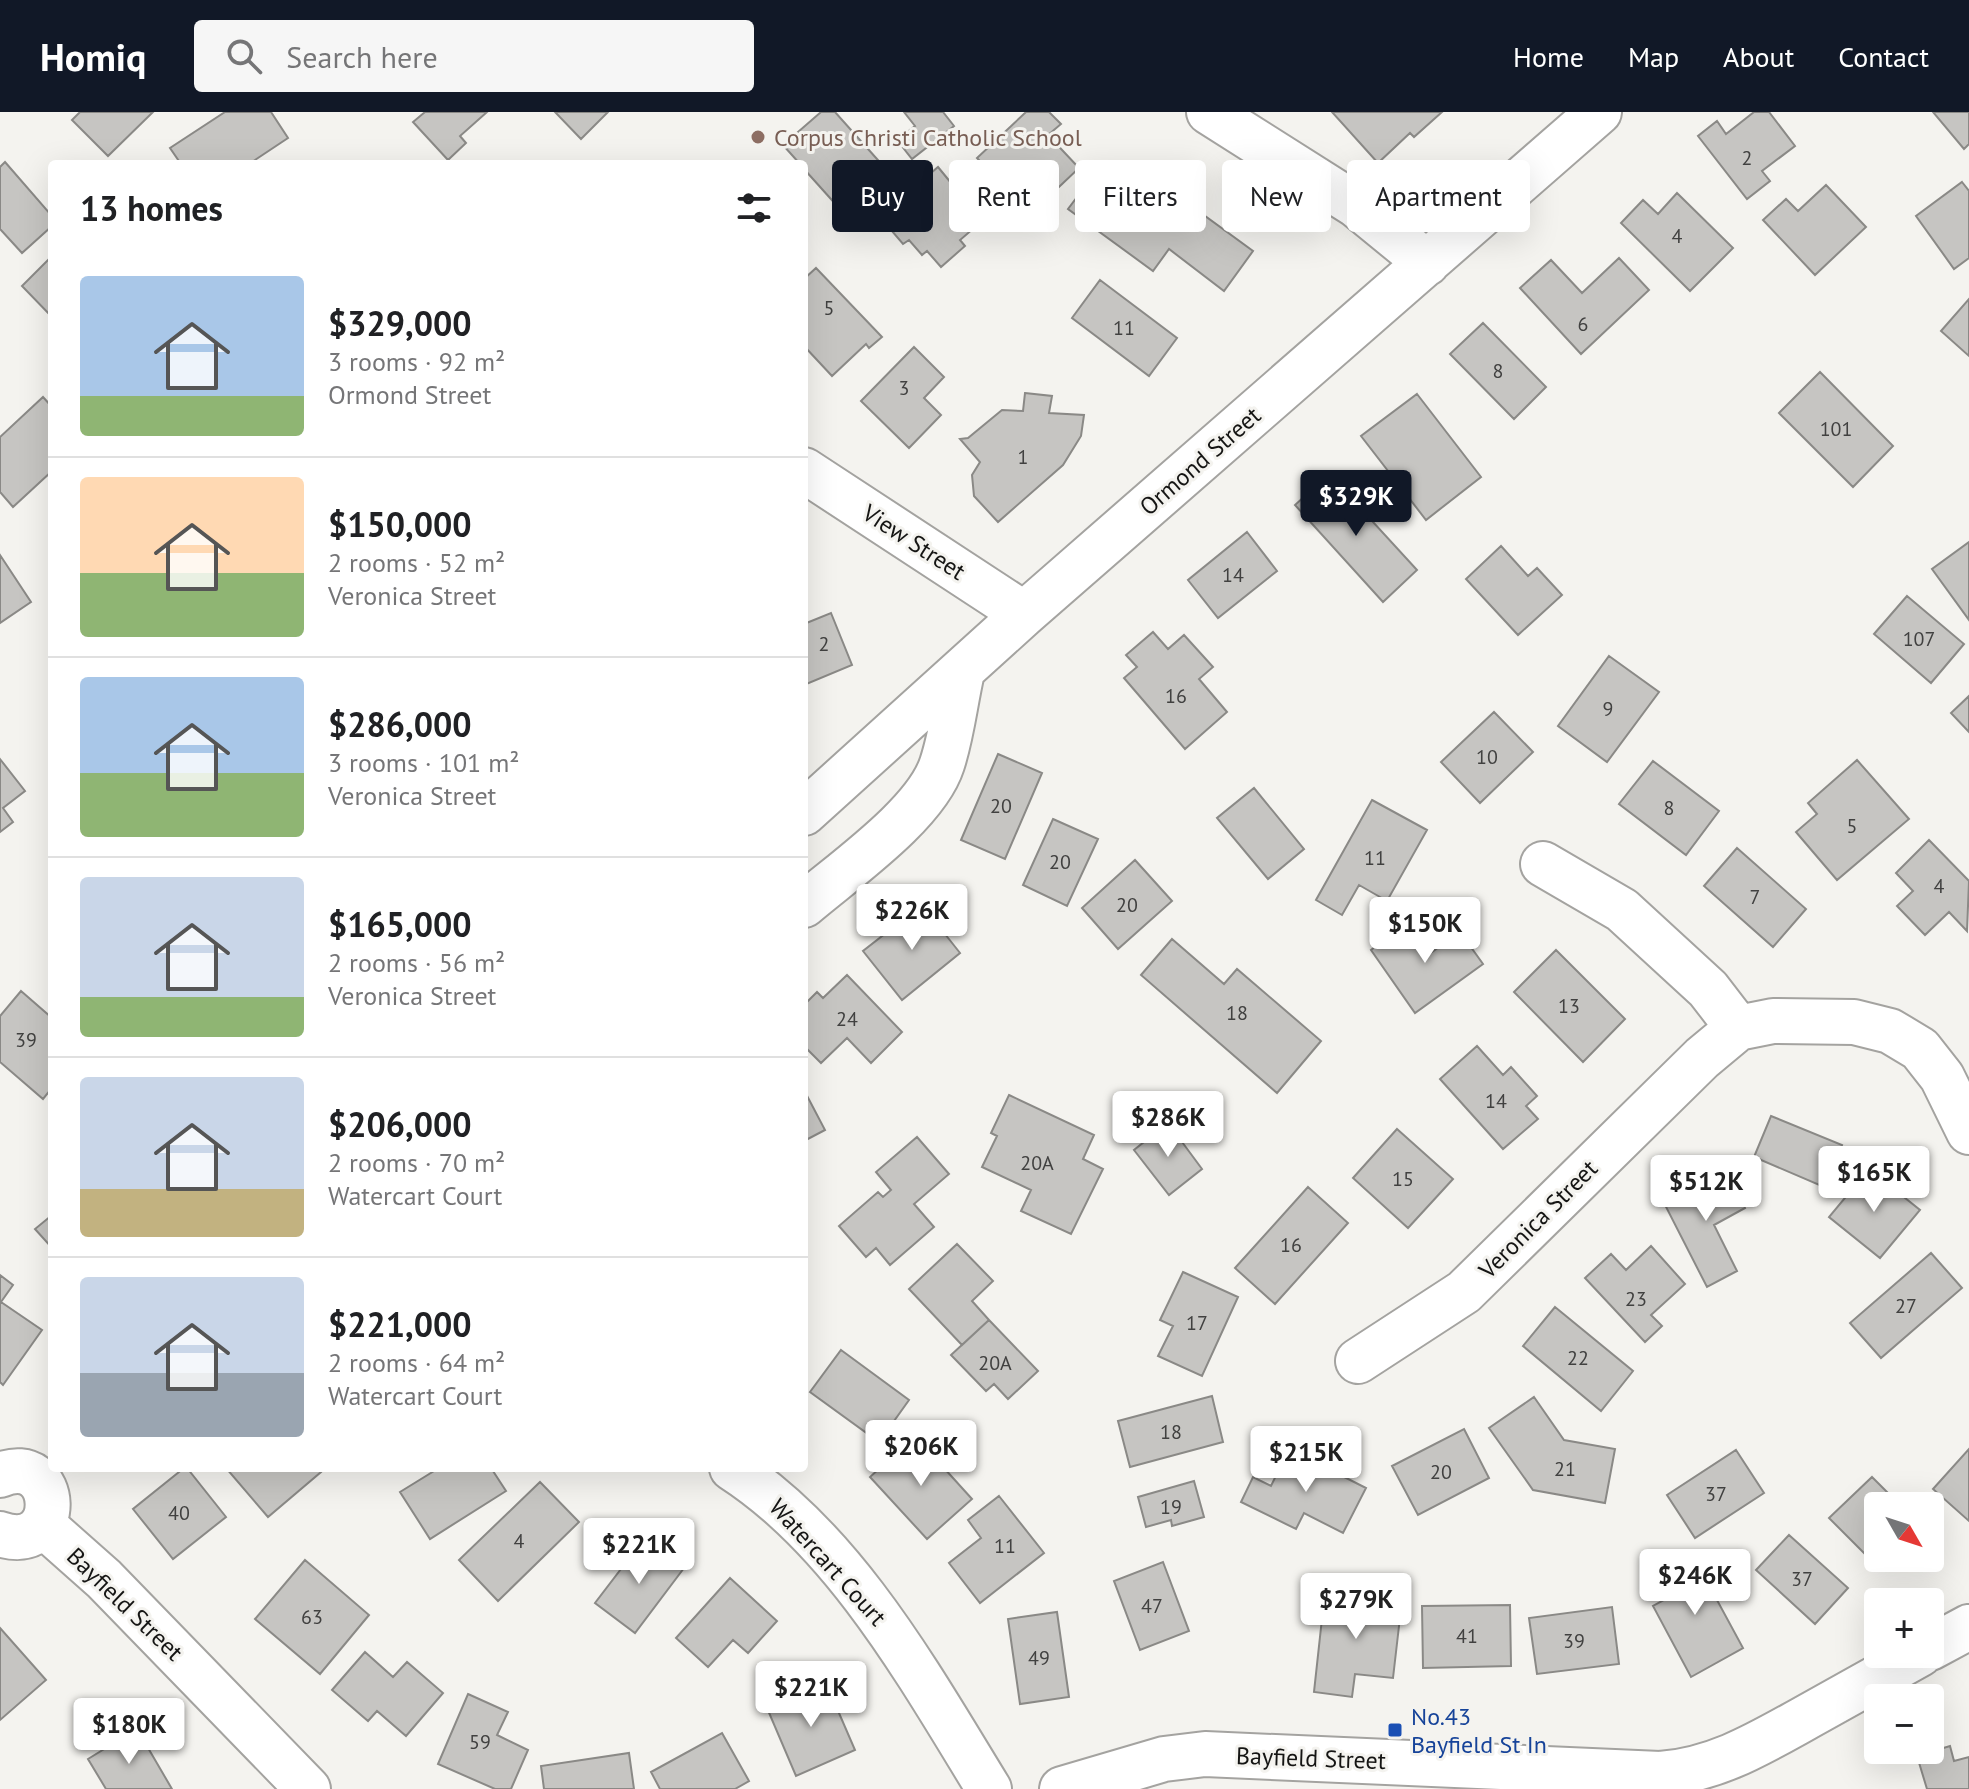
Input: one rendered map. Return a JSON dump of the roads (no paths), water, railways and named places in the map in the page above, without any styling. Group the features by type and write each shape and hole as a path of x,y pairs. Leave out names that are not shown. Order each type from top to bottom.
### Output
{"street":[{"path":"1209,112 1356,205 1427,263"},
{"name":"Ormond Street","path":"808,809 1024,614 1599,112"},
{"name":"View Street","path":"808,473 1024,614"},
{"path":"808,902 906,818 928,790 942,766 962,672"},
{"path":"1543,864 1622,910 1708,989 1738,1028"},
{"name":"Veronica Street","path":"1358,1361 1464,1292 1702,1058 1738,1028 1773,1021 1854,1022 1890,1031 1920,1049 1942,1077 1969,1132"},
{"name":"Watercart Court","path":"738,1472 796,1519 880,1619 913,1666 989,1789"},
{"path":"0,1534 12,1537 34,1532 35,1487"},
{"name":"Bayfield Street","path":"35,1487 104,1579 308,1789"},
{"path":"1944,1640 1969,1627"},
{"name":"Bayfield Street","path":"1062,1789 1164,1759 1205,1754 1660,1774 1693,1781 1720,1762 1895,1668"}],"place":[{"name":"Corpus Christi Catholic School","path":"758,137"},
{"name":"No.43 Bayfield St In","path":"1395,1730"}]}
